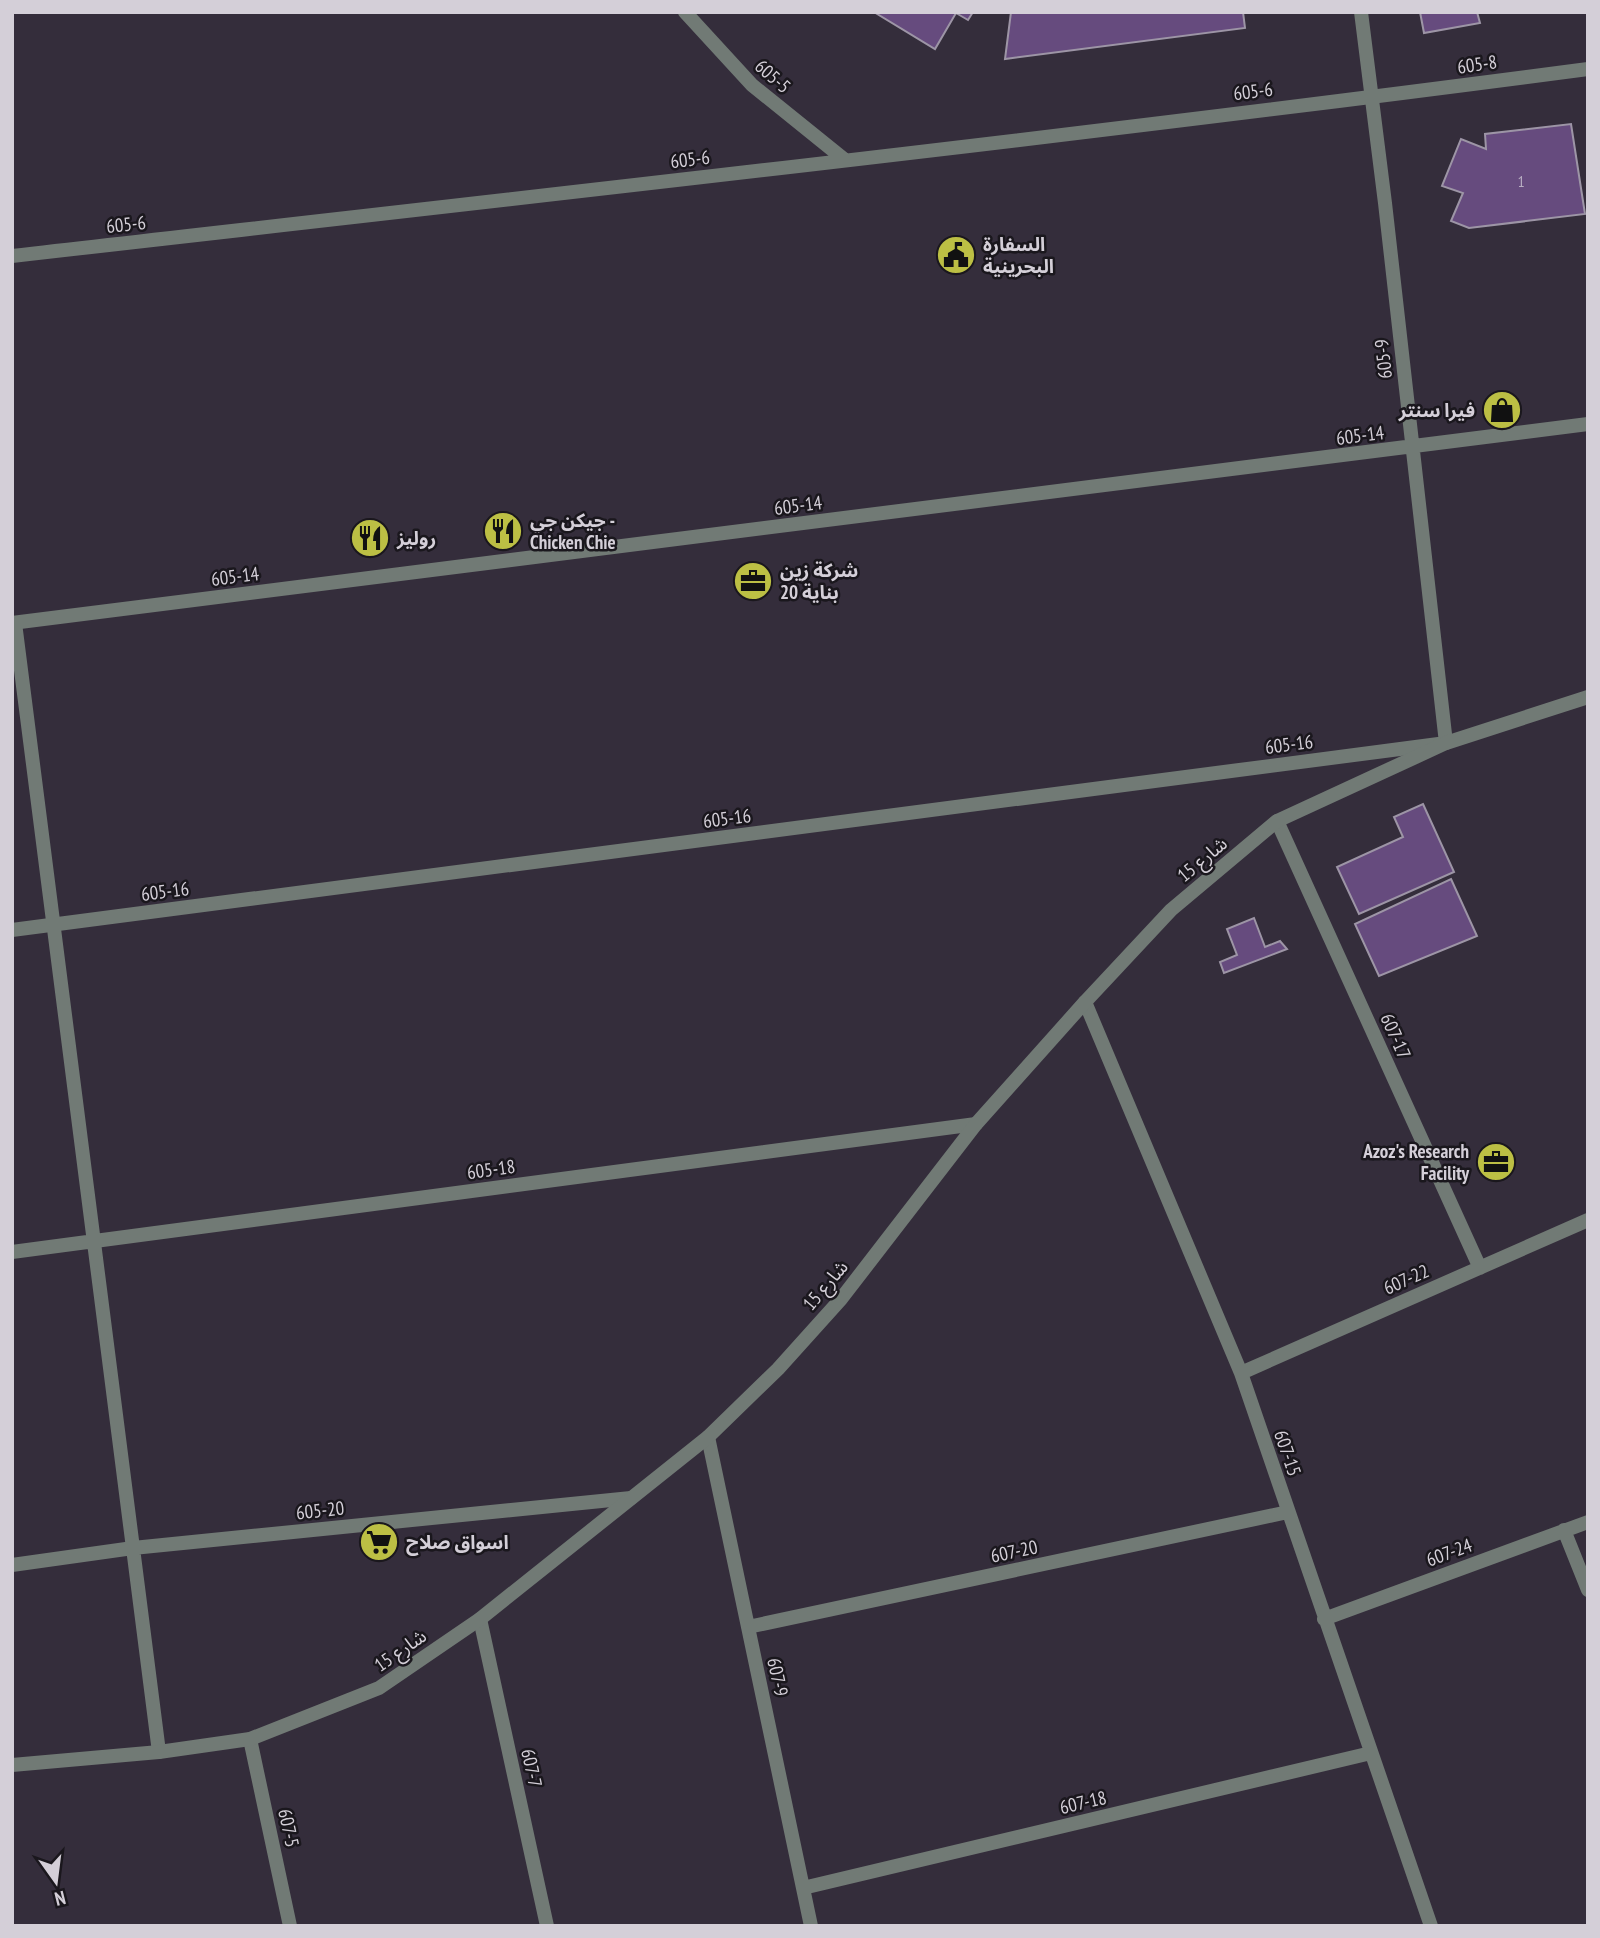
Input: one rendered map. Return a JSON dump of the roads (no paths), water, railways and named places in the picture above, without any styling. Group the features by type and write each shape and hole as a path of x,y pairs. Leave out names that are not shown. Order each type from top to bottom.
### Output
{"street":[{"name":"605-5","path":"685,12 752,85 845,160"},
{"name":"605-9","path":"1361,12 1446,743"},
{"name":"605-8","path":"1371,97 1588,69"},
{"name":"605-6","path":"12,256 1371,97"},
{"name":"605-14","path":"14,623 1588,424"},
{"path":"14,623 159,1752"},
{"name":"شارع 15","path":"12,1765 159,1752 250,1739 379,1688 480,1619 708,1437 778,1369 841,1299 976,1124 1086,1002 1171,910 1277,821 1446,743 1588,697"},
{"name":"605-16","path":"12,930 1446,743"},
{"name":"607-17","path":"1277,821 1480,1268"},
{"name":"607-15","path":"1086,1002 1241,1373 1431,1926"},
{"name":"605-18","path":"12,1252 976,1124"},
{"name":"607-22","path":"1241,1373 1588,1220"},
{"name":"607-9","path":"708,1437 811,1926"},
{"name":"605-20","path":"12,1565 133,1548 631,1498"},
{"name":"607-20","path":"748,1627 1288,1512"},
{"name":"607-24","path":"1324,1619 1588,1522"},
{"path":"1564,1531 1588,1590"},
{"name":"607-7","path":"480,1619 547,1926"},
{"name":"607-5","path":"250,1739 290,1926"},
{"name":"607-18","path":"803,1888 1371,1753"}],"place":[{"name":"السفارة البحرينية","path":"956,255"},
{"name":"فيرا سنتر","path":"1502,410"},
{"name":"جيكن جي - Chicken Chie","path":"503,531"},
{"name":"روليز","path":"370,538"},
{"name":"شركة زين بناية 20","path":"753,581"},
{"name":"Azoz's Research Facility","path":"1496,1162"},
{"name":"اسواق صلاح","path":"379,1542"}]}
